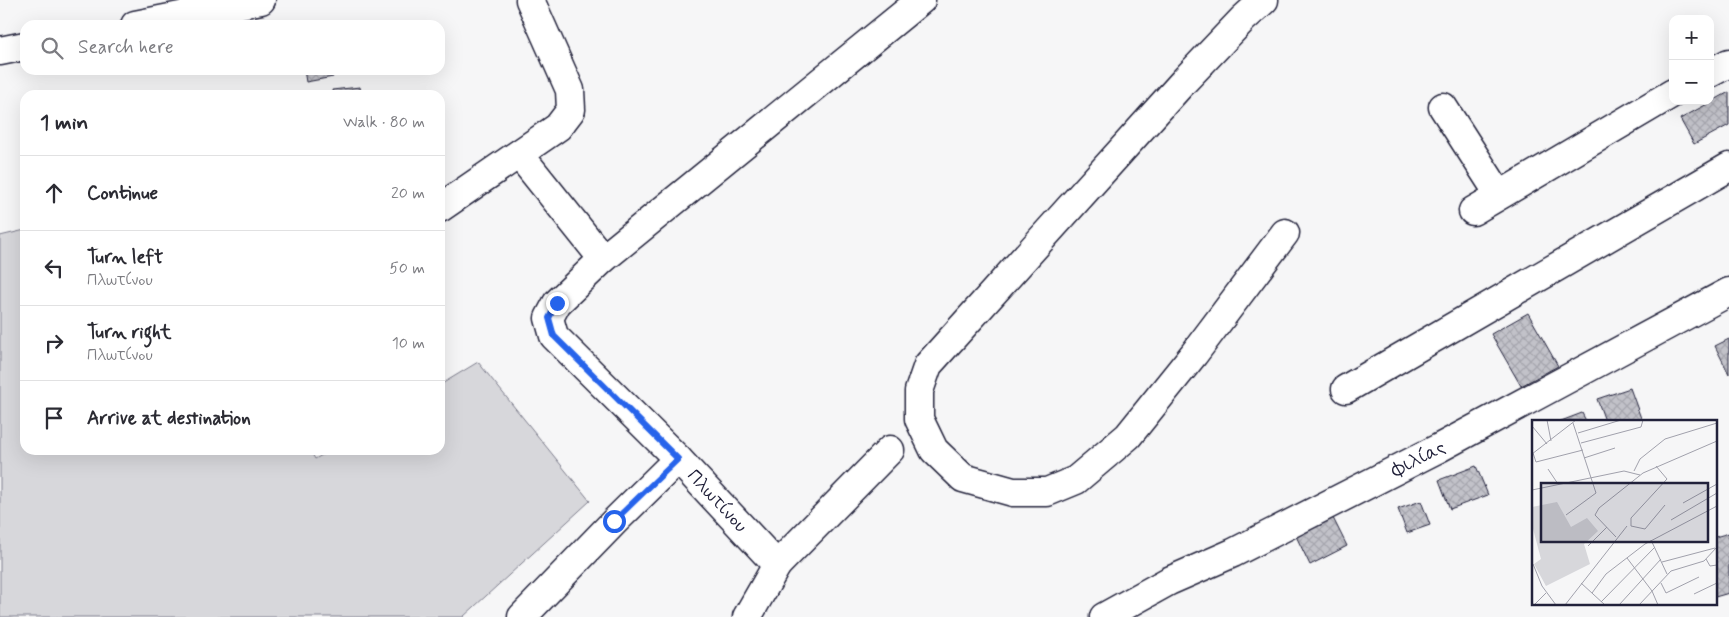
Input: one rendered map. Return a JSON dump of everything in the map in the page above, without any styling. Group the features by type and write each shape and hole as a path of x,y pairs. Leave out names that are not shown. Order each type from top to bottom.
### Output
{"street":[{"path":"145,20 166,9 261,0"},
{"path":"445,205 558,127 571,110 570,90 530,0"},
{"path":"519,154 603,258 921,0"},
{"path":"1264,0 1243,19 1184,81 928,365 919,391 919,419 934,450 964,478 1013,492 1047,492 1076,480 1128,436 1194,354 1285,233"},
{"path":"0,51 20,47"},
{"path":"1714,71 1729,63"},
{"path":"1473,210 1669,95"},
{"path":"1443,106 1499,194"},
{"path":"1346,389 1729,166"},
{"name":"Πλωτίνου","path":"603,258 557,303 549,318 554,336 678,459 777,565"},
{"name":"Φιλίας","path":"1104,617 1143,608 1169,581 1232,554 1439,448 1729,292"},
{"path":"747,617 777,565 890,450"},
{"path":"522,617 614,521 678,459"}],"shaded area":[{"path":"20,231 20,455 313,455 315,459 322,455 445,455 445,382 478,362 590,501 463,617 0,617 0,236"}],"building":[{"path":"305,75 333,75 333,77 306,82"},
{"path":"360,87 360,90 332,90"},
{"path":"1729,92 1729,125 1694,144 1680,119 1705,105 1714,105 1714,100"},
{"path":"1528,313 1558,366 1521,386 1491,334"},
{"path":"1729,339 1729,374 1715,346"},
{"path":"1630,388 1642,420 1605,420 1597,399"},
{"path":"1582,413 1586,420 1564,420"},
{"path":"1476,466 1488,495 1450,509 1439,480"},
{"path":"1421,501 1430,525 1407,533 1398,509"},
{"path":"1332,516 1347,546 1310,565 1295,534"},
{"path":"1729,533 1729,593 1716,597 1716,537"}],"route":[{"path":"557,303 549,318 554,336 678,459 614,521"}]}
